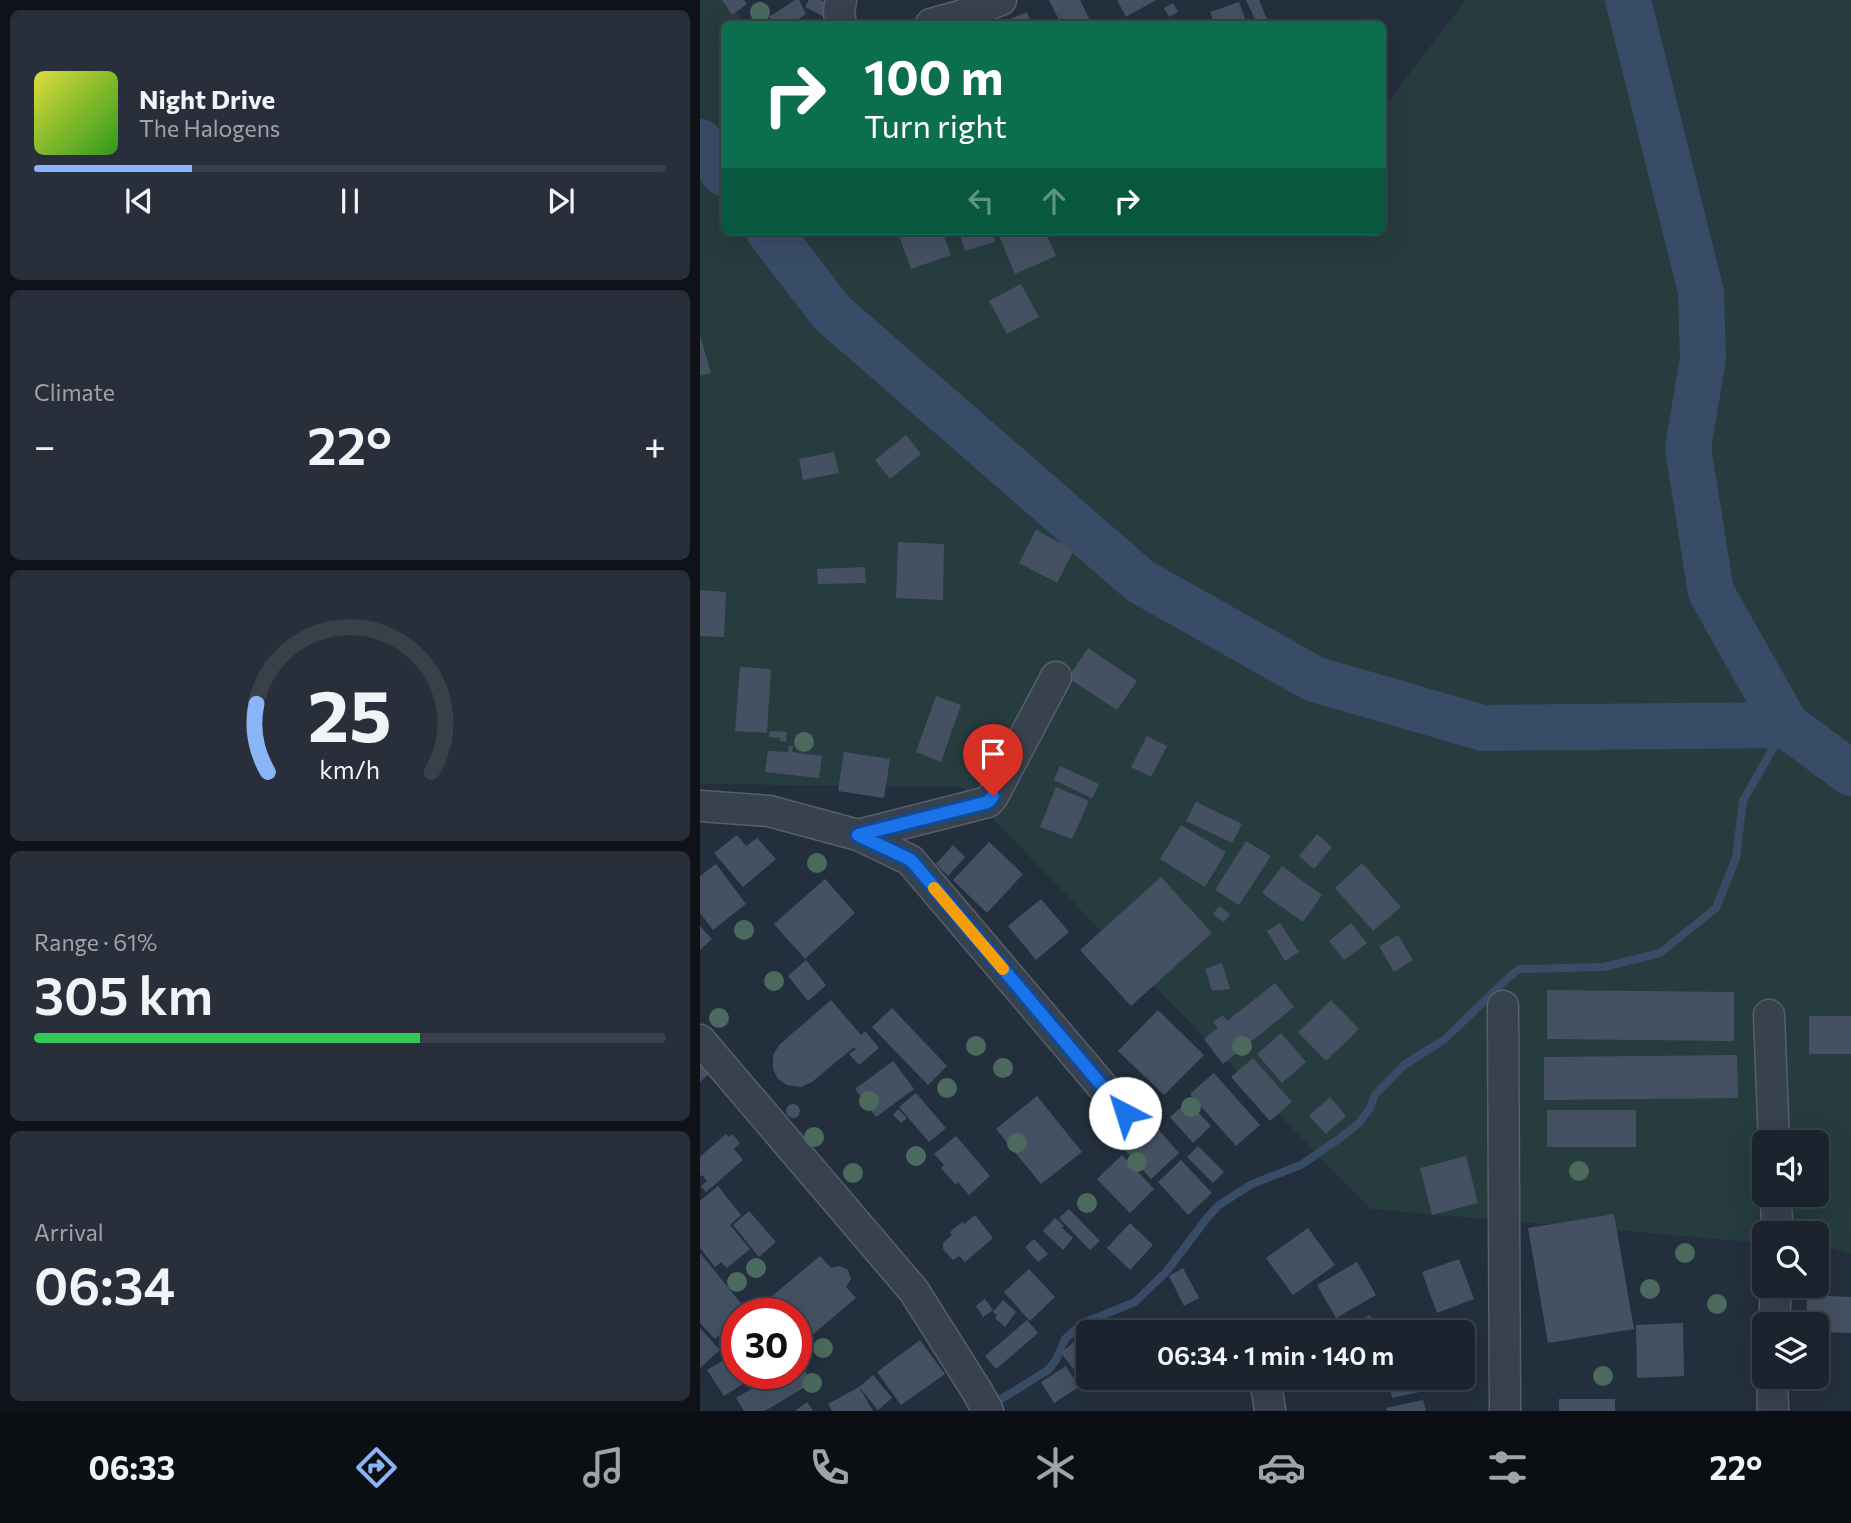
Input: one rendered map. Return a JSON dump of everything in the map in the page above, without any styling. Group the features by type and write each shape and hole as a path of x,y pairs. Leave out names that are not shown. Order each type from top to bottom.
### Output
{"street":[{"path":"840,21 841,0"},
{"path":"941,21 1001,0"},
{"path":"858,835 988,802 1056,677"},
{"path":"700,806 769,811 858,835 911,860 1125,1113"},
{"path":"1503,1006 1505,1411"},
{"path":"1769,1016 1773,1130"},
{"path":"700,1040 914,1291 988,1411"},
{"path":"1772,1389 1773,1411"},
{"path":"1266,1390 1270,1411"}],"green space":[{"path":"700,0 727,0 744,21 721,21 721,235 1386,235 1386,104 1466,0 1851,0 1851,1254 1829,1248 1829,1221 1752,1221 1752,1242 1370,1209 962,787 700,784"}],"building":[{"path":"722,0 744,0 747,4 732,15"},
{"path":"795,0 799,0 806,14 796,21 771,21 769,17"},
{"path":"809,0 821,0 836,8 830,20 805,7"},
{"path":"1049,0 1080,0 1090,21 1060,21"},
{"path":"1117,0 1156,0 1126,17"},
{"path":"1246,0 1259,0 1268,21 1256,21"},
{"path":"1239,2 1246,21 1214,21 1210,12"},
{"path":"1173,3 1178,12 1169,17 1164,8"},
{"path":"1027,12 1031,21 1005,21"},
{"path":"899,235 944,235 951,255 911,269"},
{"path":"960,235 993,235 995,242 965,251"},
{"path":"999,235 1047,235 1056,256 1015,274"},
{"path":"1021,284 1039,317 1007,334 989,301"},
{"path":"700,336 711,373 700,376"},
{"path":"906,435 921,454 890,479 875,460"},
{"path":"834,452 839,473 803,480 799,459"},
{"path":"1036,530 1074,550 1057,583 1019,563"},
{"path":"898,542 944,544 943,600 896,598"},
{"path":"865,567 866,583 818,584 817,569"},
{"path":"700,590 726,592 724,637 700,636"},
{"path":"1088,648 1137,681 1117,710 1068,678"},
{"path":"740,667 771,669 767,733 735,731"},
{"path":"936,696 961,705 941,762 916,752"},
{"path":"770,731 787,732 786,742 780,741 780,738 769,737"},
{"path":"1147,736 1167,746 1151,777 1131,767"},
{"path":"789,746 793,746 792,752 822,756 819,778 765,772 768,751 788,752"},
{"path":"844,752 890,759 884,798 838,791"},
{"path":"1060,766 1099,784 1092,798 1054,780"},
{"path":"1056,787 1089,801 1072,839 1040,827"},
{"path":"1196,802 1242,824 1232,843 1186,821"},
{"path":"1181,825 1226,852 1205,887 1160,859"},
{"path":"1317,834 1332,847 1314,869 1299,856"},
{"path":"737,835 746,846 757,838 776,859 743,887 714,853"},
{"path":"1246,841 1271,856 1239,905 1215,890"},
{"path":"989,842 1023,874 987,913 953,880"},
{"path":"953,845 965,857 948,876 936,864"},
{"path":"1362,863 1401,907 1373,931 1335,888"},
{"path":"716,864 746,904 713,930 700,913 700,876"},
{"path":"1282,866 1322,895 1303,922 1262,893"},
{"path":"1161,877 1212,933 1131,1006 1080,950"},
{"path":"825,879 855,913 805,959 774,924"},
{"path":"1041,899 1069,932 1036,960 1008,926"},
{"path":"1219,906 1230,914 1224,922 1213,914"},
{"path":"1280,923 1299,952 1285,961 1267,931"},
{"path":"1351,923 1367,943 1344,960 1329,941"},
{"path":"700,926 712,939 700,950"},
{"path":"1398,935 1413,960 1394,972 1379,946"},
{"path":"806,960 826,985 808,1001 788,976"},
{"path":"1222,963 1230,989 1212,991 1205,969"},
{"path":"1275,983 1294,1007 1223,1064 1204,1039 1218,1028 1213,1022 1223,1015 1227,1021"},
{"path":"1547,990 1734,992 1734,1041 1547,1039"},
{"path":"831,1000 861,1035 865,1031 879,1048 859,1065 849,1054 856,1049 854,1047 812,1082 801,1087 787,1085 778,1079 773,1069 773,1055 780,1044"},
{"path":"1331,1000 1359,1029 1326,1061 1298,1032"},
{"path":"892,1008 947,1066 928,1085 872,1027"},
{"path":"1158,1010 1204,1055 1164,1095 1118,1051"},
{"path":"1809,1016 1851,1016 1851,1054 1809,1054"},
{"path":"1281,1033 1306,1062 1282,1083 1257,1054"},
{"path":"1737,1055 1738,1098 1544,1100 1544,1057"},
{"path":"1253,1058 1292,1102 1270,1121 1231,1077"},
{"path":"893,1061 914,1089 876,1117 855,1089"},
{"path":"700,1062 710,1073 700,1082"},
{"path":"1214,1073 1260,1125 1236,1146 1190,1094"},
{"path":"916,1093 946,1128 929,1142 899,1107"},
{"path":"1037,1096 1082,1152 1041,1184 996,1129"},
{"path":"1330,1097 1346,1116 1326,1134 1309,1116"},
{"path":"1188,1101 1211,1126 1193,1143 1170,1117"},
{"path":"793,1104 798,1106 798,1116 793,1118 788,1116 786,1111 788,1106"},
{"path":"898,1109 907,1118 901,1123 893,1115"},
{"path":"1547,1110 1636,1110 1636,1147 1547,1147"},
{"path":"1153,1123 1179,1153 1151,1179 1124,1149"},
{"path":"726,1134 729,1137 732,1134 740,1143 734,1149 743,1160 706,1192 701,1186 707,1181 700,1176 700,1157"},
{"path":"956,1136 990,1176 969,1195 941,1168 944,1165 934,1154"},
{"path":"1198,1146 1224,1172 1213,1183 1187,1157"},
{"path":"1122,1155 1154,1189 1130,1213 1097,1179"},
{"path":"1466,1156 1478,1203 1432,1215 1420,1168"},
{"path":"1181,1160 1212,1193 1188,1215 1158,1182"},
{"path":"718,1186 741,1215 730,1225 750,1249 727,1268 721,1262 715,1267 700,1248 700,1201"},
{"path":"1069,1209 1100,1241 1090,1250 1059,1218"},
{"path":"749,1211 776,1242 759,1257 733,1225"},
{"path":"1614,1214 1634,1329 1548,1343 1528,1228"},
{"path":"975,1215 993,1238 965,1262 959,1256 953,1260 943,1249 943,1243 952,1235 950,1232"},
{"path":"1055,1218 1073,1238 1063,1250 1043,1231"},
{"path":"1130,1223 1153,1245 1130,1270 1107,1248"},
{"path":"1308,1228 1335,1265 1293,1295 1266,1258"},
{"path":"1034,1239 1048,1254 1038,1262 1025,1247"},
{"path":"700,1253 737,1298 721,1298 721,1334 715,1339 700,1323"},
{"path":"820,1256 831,1268 839,1266 848,1270 851,1279 846,1287 856,1298 812,1335 812,1298 772,1296"},
{"path":"1459,1259 1474,1299 1437,1313 1422,1272"},
{"path":"1357,1262 1376,1295 1336,1318 1317,1285"},
{"path":"1183,1268 1199,1298 1184,1306 1169,1276"},
{"path":"1029,1269 1055,1297 1030,1321 1004,1292"},
{"path":"1851,1297 1851,1333 1829,1332 1829,1312 1806,1312 1807,1298"},
{"path":"985,1299 993,1310 983,1317 976,1306"},
{"path":"1003,1300 1016,1312 1005,1327 995,1318 997,1315 993,1312"},
{"path":"1027,1320 1038,1333 996,1369 985,1356"},
{"path":"1683,1323 1684,1376 1637,1378 1636,1325"},
{"path":"700,1328 720,1350 700,1368"},
{"path":"920,1340 945,1374 901,1405 877,1372"},
{"path":"1074,1342 1076,1372 1061,1353"},
{"path":"721,1362 721,1389 735,1389 724,1396 707,1370"},
{"path":"1066,1366 1076,1382 1076,1389 1054,1403 1041,1382"},
{"path":"873,1375 892,1398 878,1410 859,1387"},
{"path":"859,1387 873,1411 832,1411 828,1404"},
{"path":"751,1389 802,1389 765,1411 744,1411 736,1398"},
{"path":"1390,1390 1429,1390 1392,1398"},
{"path":"1559,1399 1615,1399 1615,1411 1559,1411"},
{"path":"1423,1400 1426,1411 1387,1411 1386,1408"},
{"path":"807,1402 813,1411 795,1411"}],"waterway":[{"path":"1628,0 1701,292 1703,358 1688,448 1711,592 1786,725 1851,773"},
{"path":"700,142 721,169"},
{"path":"772,235 832,313 1140,581 1314,679 1483,728 1786,725"},
{"path":"990,1406 1048,1370 1056,1360 1065,1339 1083,1323 1135,1302 1166,1272 1219,1205 1252,1184 1301,1165 1359,1123 1370,1108 1375,1095 1404,1065 1445,1039 1519,969 1604,967 1660,953 1716,908 1736,858 1743,801 1786,725"}],"slow traffic":[{"path":"934,888 1003,969"}],"route":[{"path":"993,796 988,802 858,835 911,860 1125,1113"}]}
